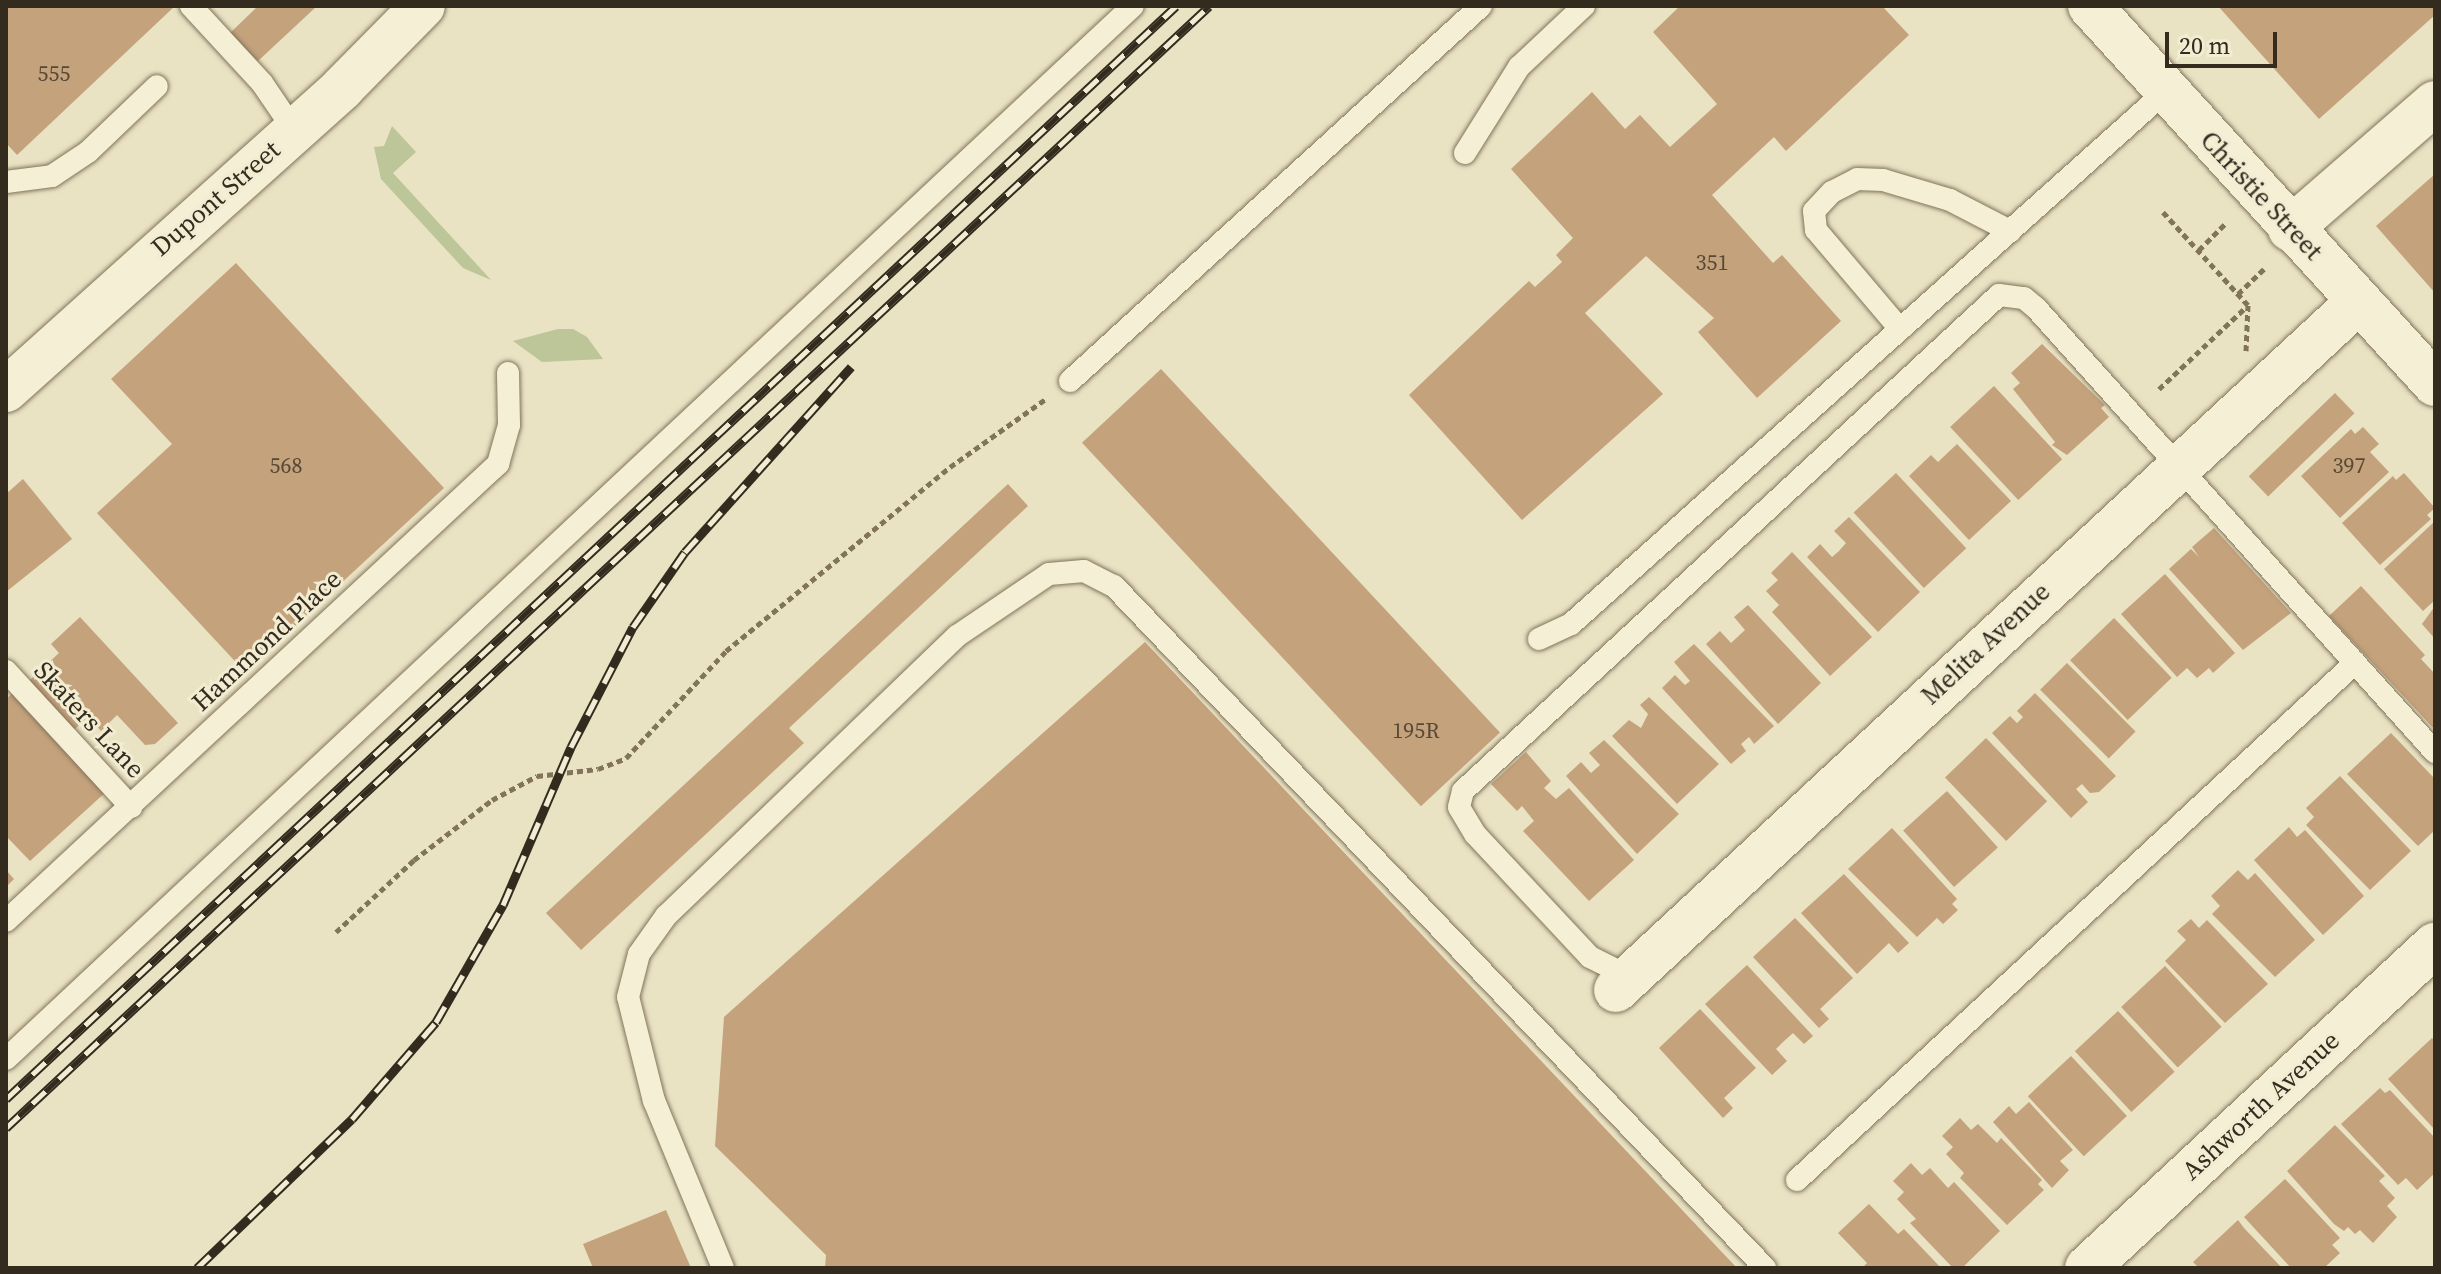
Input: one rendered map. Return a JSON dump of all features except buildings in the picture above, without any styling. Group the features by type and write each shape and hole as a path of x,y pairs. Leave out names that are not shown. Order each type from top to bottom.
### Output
{"street":[{"name":"Dupont Street","path":"6,390 294,130 423,6"},
{"name":"Christie Street","path":"2090,6 2290,229 2435,384"},
{"path":"2290,229 2435,103"},
{"name":"Melita Avenue","path":"1623,983 2359,301"},
{"name":"Ashworth Avenue","path":"2087,1268 2435,945"}],"lane":[{"path":"191,6 262,83 294,130"},
{"path":"6,1059 1133,6"},
{"path":"1070,381 1481,6"},
{"path":"1465,153 1519,67 1584,6"},
{"path":"6,182 52,176 88,152 157,86"},
{"path":"1539,639 1571,624 2166,91"},
{"path":"1900,329 1816,230 1814,211 1832,192 1857,179 1883,180 1950,200 2010,231"},
{"path":"1623,983 1590,957 1475,834 1459,807 1463,791 1952,334 1999,295 2024,298 2435,752"},
{"name":"Hammond Place","path":"6,921 498,464 509,425 508,373"},
{"path":"723,1268 654,1101 628,997 639,954 666,916 957,636 1049,574 1084,571 1114,586 1765,1268"},
{"path":"1797,1180 2355,663"},
{"name":"Skaters Lane","path":"6,671 131,807"}],"path":[{"path":"2163,212 2248,305 2245,360"},
{"path":"2199,250 2225,224"},
{"path":"2238,294 2266,267"},
{"path":"2159,389 2248,305"},
{"path":"336,932 414,860 492,800 537,776 598,769 626,758 726,651 950,467 1070,381"}],"green space":[{"path":"392,126 416,152 393,173 491,280 463,268 381,179 374,147 384,146"},
{"path":"558,329 573,329 587,337 603,359 542,362 513,341"}],"railway":[{"path":"6,1099 1176,6"},
{"path":"6,1128 1209,6"},
{"path":"197,1268 352,1119 436,1022 503,905 571,747 633,627 685,552 851,367"}]}
